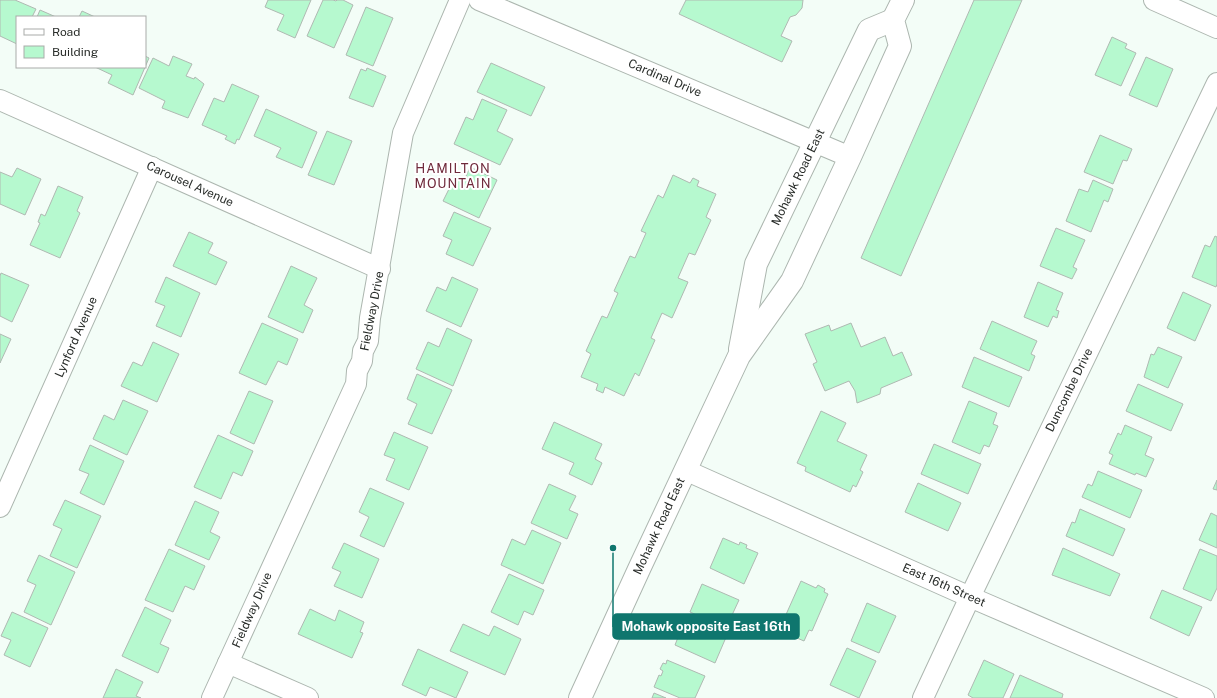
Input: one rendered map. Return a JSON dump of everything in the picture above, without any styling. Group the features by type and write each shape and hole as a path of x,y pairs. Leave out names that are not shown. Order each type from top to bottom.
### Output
{"main road":[{"path":"893,20 903,0"},
{"name":"Mohawk Road East","path":"580,698 640,566 739,356 792,281 850,156 900,46 893,20 869,30 756,264 739,356"}],"street":[{"name":"Fieldway Drive","path":"212,698 356,384 363,351 368,341 370,318 380,269 403,133 460,0"},
{"name":"Cardinal Drive","path":"479,0 850,156"},
{"path":"1154,0 1217,28"},
{"name":"Duncombe Drive","path":"923,698 1217,83"},
{"name":"Carousel Avenue","path":"0,100 380,269"},
{"name":"Lynford Avenue","path":"0,507 152,167"},
{"name":"East 16th Street","path":"685,470 970,597 1204,698"},
{"path":"228,663 308,698"}],"building":[{"path":"0,0 15,0 36,9 32,16 16,16 16,44 0,36"},
{"path":"268,0 311,0 295,38 277,30 284,15 265,7"},
{"path":"323,0 343,0 353,5 334,48 307,36"},
{"path":"686,0 803,0 802,8 796,15 790,17 781,36 792,41 782,62 679,14"},
{"path":"974,0 1022,0 901,276 861,258"},
{"path":"366,7 393,18 373,66 346,55"},
{"path":"40,10 54,16 37,16"},
{"path":"82,11 93,16 80,16"},
{"path":"1112,37 1127,44 1125,48 1136,53 1121,86 1095,75"},
{"path":"146,56 149,58 146,65"},
{"path":"173,56 192,64 186,76 194,79 195,77 204,84 188,118 162,108 165,101 139,88 153,58 169,66"},
{"path":"1146,57 1173,69 1157,107 1129,95"},
{"path":"491,63 545,87 531,116 477,92"},
{"path":"97,68 145,68 133,95 108,83 112,75"},
{"path":"367,68 386,76 373,107 349,98 361,69 366,71"},
{"path":"232,84 259,96 239,140 237,139 235,144 225,139 227,136 202,125 214,98 224,102"},
{"path":"482,99 507,110 497,131 513,139 500,165 454,144 466,117 473,120"},
{"path":"266,109 317,132 302,168 276,157 281,148 254,136"},
{"path":"327,131 352,141 334,185 308,175"},
{"path":"1100,135 1132,149 1127,161 1123,160 1113,184 1084,172"},
{"path":"470,167 497,180 479,218 443,201 455,177 464,181"},
{"path":"17,168 41,179 25,215 0,204 0,172 12,177"},
{"path":"673,175 690,183 693,178 699,181 697,186 716,194 706,217 711,220 695,255 689,253 678,278 688,282 672,318 662,313 651,338 655,340 639,376 635,373 624,396 605,387 603,393 596,390 598,384 581,377 591,354 586,351 602,316 607,318 618,293 614,291 630,256 635,258 646,233 641,231 658,195 663,198"},
{"path":"1093,180 1113,189 1108,202 1104,200 1091,232 1066,221 1079,189 1088,192"},
{"path":"58,186 83,197 77,211 80,213 60,258 30,245 40,223 38,222 41,214 45,216"},
{"path":"454,212 491,228 473,266 446,254 452,240 443,236"},
{"path":"1056,228 1085,240 1073,267 1077,269 1072,279 1040,266"},
{"path":"189,232 213,243 208,253 227,262 216,285 173,266"},
{"path":"1215,236 1217,237 1216,287 1192,277 1205,245 1210,247"},
{"path":"291,266 317,278 304,305 313,310 303,333 268,317"},
{"path":"1,273 29,285 12,322 0,316"},
{"path":"166,277 200,293 181,337 156,326 165,306 155,302"},
{"path":"452,277 478,289 461,327 426,311 437,287 446,291"},
{"path":"1038,282 1063,293 1056,310 1059,311 1057,318 1053,316 1048,327 1024,317"},
{"path":"1183,292 1211,305 1195,341 1167,328"},
{"path":"992,321 1037,341 1031,354 1035,356 1029,371 980,349"},
{"path":"262,323 298,339 287,365 278,361 266,385 239,373"},
{"path":"851,323 861,347 885,337 893,356 902,352 912,375 881,388 880,394 857,403 855,391 849,381 825,391 813,364 817,362 805,334 829,325 831,331"},
{"path":"447,328 472,340 453,386 416,369 428,342 439,347"},
{"path":"0,334 11,339 0,363"},
{"path":"153,342 179,354 157,402 121,386 133,362 142,366"},
{"path":"1158,347 1182,357 1168,388 1144,377 1151,354 1154,355"},
{"path":"974,357 1022,377 1009,407 962,387"},
{"path":"417,374 452,390 432,434 408,424 417,404 407,399"},
{"path":"1138,384 1183,404 1171,431 1126,411"},
{"path":"249,391 273,401 254,444 230,433"},
{"path":"123,400 148,411 127,455 93,439 104,415 114,420"},
{"path":"969,401 997,413 993,424 998,426 989,447 984,445 980,454 952,442"},
{"path":"821,411 846,423 837,441 867,455 860,470 863,472 856,487 853,485 850,492 805,471 806,467 797,463"},
{"path":"554,422 602,444 595,459 602,463 592,485 569,474 574,463 542,449"},
{"path":"1125,425 1152,437 1145,455 1154,459 1146,477 1136,473 1135,475 1109,464 1113,455 1109,453 1118,433 1121,435"},
{"path":"394,432 428,447 409,490 386,480 395,459 384,455"},
{"path":"218,435 253,451 242,476 233,472 221,499 194,487"},
{"path":"934,444 981,464 968,494 921,474"},
{"path":"90,445 124,461 104,505 80,493 89,474 79,470"},
{"path":"1098,471 1142,490 1130,518 1082,497 1088,484 1092,486"},
{"path":"1217,480 1217,490 1213,489"},
{"path":"918,483 961,503 948,531 905,512"},
{"path":"549,484 576,496 569,510 578,514 567,539 531,523"},
{"path":"370,488 404,503 384,547 360,536 369,517 359,512"},
{"path":"65,500 101,516 77,568 50,556 62,529 53,525"},
{"path":"195,501 219,512 210,532 220,537 209,560 175,545"},
{"path":"1080,509 1125,529 1113,556 1066,536 1072,522 1075,523"},
{"path":"1211,513 1217,516 1217,548 1199,540"},
{"path":"532,530 561,543 543,584 501,565 512,539 525,545"},
{"path":"723,538 739,545 740,542 747,545 746,548 758,553 744,584 710,568"},
{"path":"344,543 379,559 362,598 334,586 341,572 332,568"},
{"path":"1063,548 1120,574 1110,596 1052,575"},
{"path":"169,549 205,566 194,590 185,586 173,612 145,600"},
{"path":"1200,549 1217,556 1217,588 1211,601 1183,589"},
{"path":"39,555 75,572 51,625 24,612 36,585 27,581"},
{"path":"509,574 544,590 533,615 524,611 518,625 491,612"},
{"path":"801,581 816,588 818,585 825,589 824,592 828,594 812,631 809,630 804,641 790,635 795,624 784,619"},
{"path":"702,584 739,600 726,628 690,612"},
{"path":"1162,590 1202,607 1189,636 1150,618"},
{"path":"867,603 896,616 879,653 851,641"},
{"path":"145,607 171,620 160,644 169,648 158,673 122,656"},
{"path":"310,609 335,621 339,610 364,622 360,632 363,633 352,658 298,634"},
{"path":"12,612 48,628 30,667 4,655 11,640 1,636"},
{"path":"686,617 727,635 715,663 675,645"},
{"path":"463,624 489,636 494,626 521,639 505,675 450,651"},
{"path":"847,648 876,661 859,698 830,685"},
{"path":"418,649 468,672 456,698 430,687 426,696 402,685"},
{"path":"667,660 705,676 695,698 680,698 654,687 659,675 661,676 663,671 660,669 663,663 666,664"},
{"path":"984,660 1014,674 1003,698 973,698 968,695"},
{"path":"116,669 143,682 136,696 141,698 103,698"},
{"path":"1020,675 1063,694 1062,698 1010,698"},
{"path":"654,693 666,698 652,698"}],"place":[{"name":"Mohawk opposite East 16th","path":"613,548"}],"district":[{"name":"HAMILTON MOUNTAIN","path":"453,176"}]}
